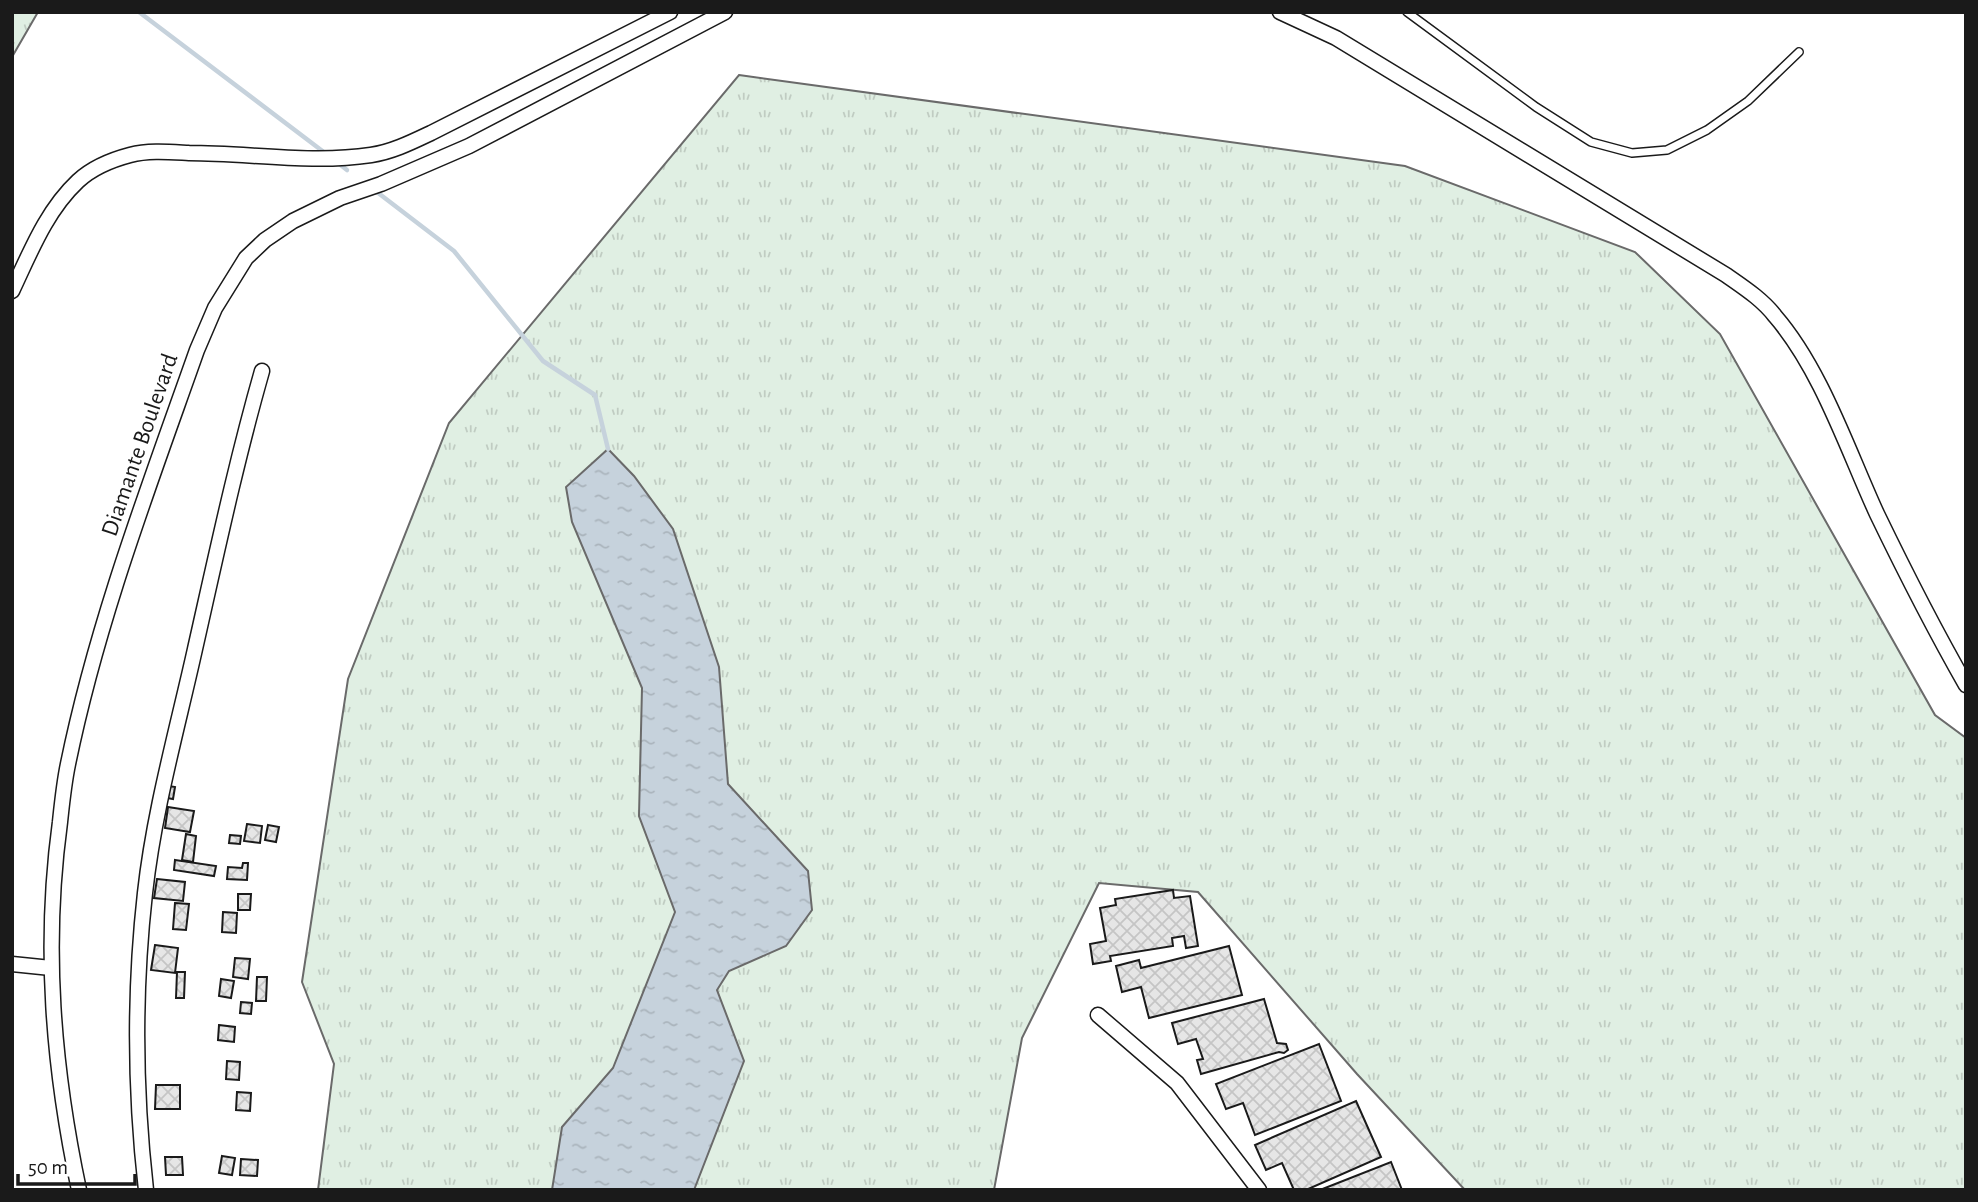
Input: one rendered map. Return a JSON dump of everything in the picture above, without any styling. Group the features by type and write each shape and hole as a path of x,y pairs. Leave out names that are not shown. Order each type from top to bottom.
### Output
{"street":[{"path":"12,291 41,231 61,200 93,170 109,162 149,153 331,158 372,155 431,133 670,12"},
{"name":"Diamante Boulevard","path":"79,1190 62,1102 53,1025 51,968 54,874 67,765 106,612 197,350 215,308 240,266 265,240 293,221 340,198 469,146 725,12"},
{"path":"1280,12 1336,38 1714,268 1754,295 1774,314 1798,345 1920,600 1966,685"},
{"path":"146,1190 139,1114 137,1025 145,893 172,741 191,671 248,418 262,371"},
{"path":"12,964 51,968"},
{"path":"1098,1015 1177,1083 1256,1189"}],"lane":[{"path":"1407,12 1536,107 1591,142 1632,153 1667,150 1707,130 1748,101 1799,52"}],"green space":[{"path":"12,12 38,12 12,57"},
{"path":"739,75 1405,166 1635,252 1720,334 1935,715 1966,738 1966,1190 1465,1190 1357,1074 1198,892 1099,883 1022,1038 994,1190 318,1190 334,1064 302,982 348,679 449,423"}],"water":[{"path":"608,449 634,476 673,529 719,667 728,784 808,871 812,910 786,946 729,971 717,990 744,1061 694,1190 552,1190 562,1127 613,1068 675,912 639,816 642,688 572,522 566,487"}],"building":[{"path":"169,786 175,787 173,799 167,798"},
{"path":"168,807 194,811 190,832 165,828"},
{"path":"247,824 262,826 260,843 244,841"},
{"path":"268,825 279,827 276,842 265,840"},
{"path":"186,834 196,836 193,862 182,860"},
{"path":"230,835 241,836 240,844 229,843"},
{"path":"175,860 216,866 214,876 174,870"},
{"path":"243,863 248,863 247,880 227,879 228,867 242,868"},
{"path":"157,879 185,882 183,901 154,898"},
{"path":"1173,890 1174,898 1190,896 1198,946 1186,948 1184,936 1172,938 1173,946 1110,956 1111,961 1093,964 1090,944 1106,941 1100,908 1116,905 1115,899"},
{"path":"238,894 251,894 250,910 238,910"},
{"path":"175,903 189,904 186,930 173,929"},
{"path":"223,912 237,913 236,933 222,932"},
{"path":"155,945 178,948 175,973 151,970"},
{"path":"1229,946 1242,995 1149,1018 1141,987 1122,992 1116,966 1139,960 1141,968"},
{"path":"235,958 250,959 248,979 233,977"},
{"path":"177,972 185,972 184,998 176,998"},
{"path":"257,977 267,977 266,1001 256,1001"},
{"path":"221,979 234,981 231,998 219,996"},
{"path":"1264,999 1277,1043 1286,1044 1288,1050 1201,1074 1197,1060 1203,1059 1196,1039 1178,1044 1172,1023"},
{"path":"241,1002 252,1003 251,1014 240,1013"},
{"path":"219,1025 235,1027 234,1042 218,1040"},
{"path":"1319,1044 1341,1101 1255,1135 1243,1103 1226,1109 1216,1084"},
{"path":"227,1061 240,1062 239,1080 226,1079"},
{"path":"156,1085 180,1085 180,1109 155,1109"},
{"path":"237,1092 251,1093 250,1111 236,1110"},
{"path":"1356,1101 1381,1157 1306,1190 1294,1190 1282,1163 1266,1170 1255,1145"},
{"path":"222,1156 235,1158 232,1175 219,1173"},
{"path":"165,1157 182,1157 183,1175 166,1175"},
{"path":"241,1159 258,1160 257,1176 240,1175"},
{"path":"1391,1162 1402,1190 1320,1190"}],"waterway":[{"path":"139,12 325,153"},
{"path":"338,163 347,170"},
{"path":"373,189 454,251 543,361 595,395 608,449"}]}
